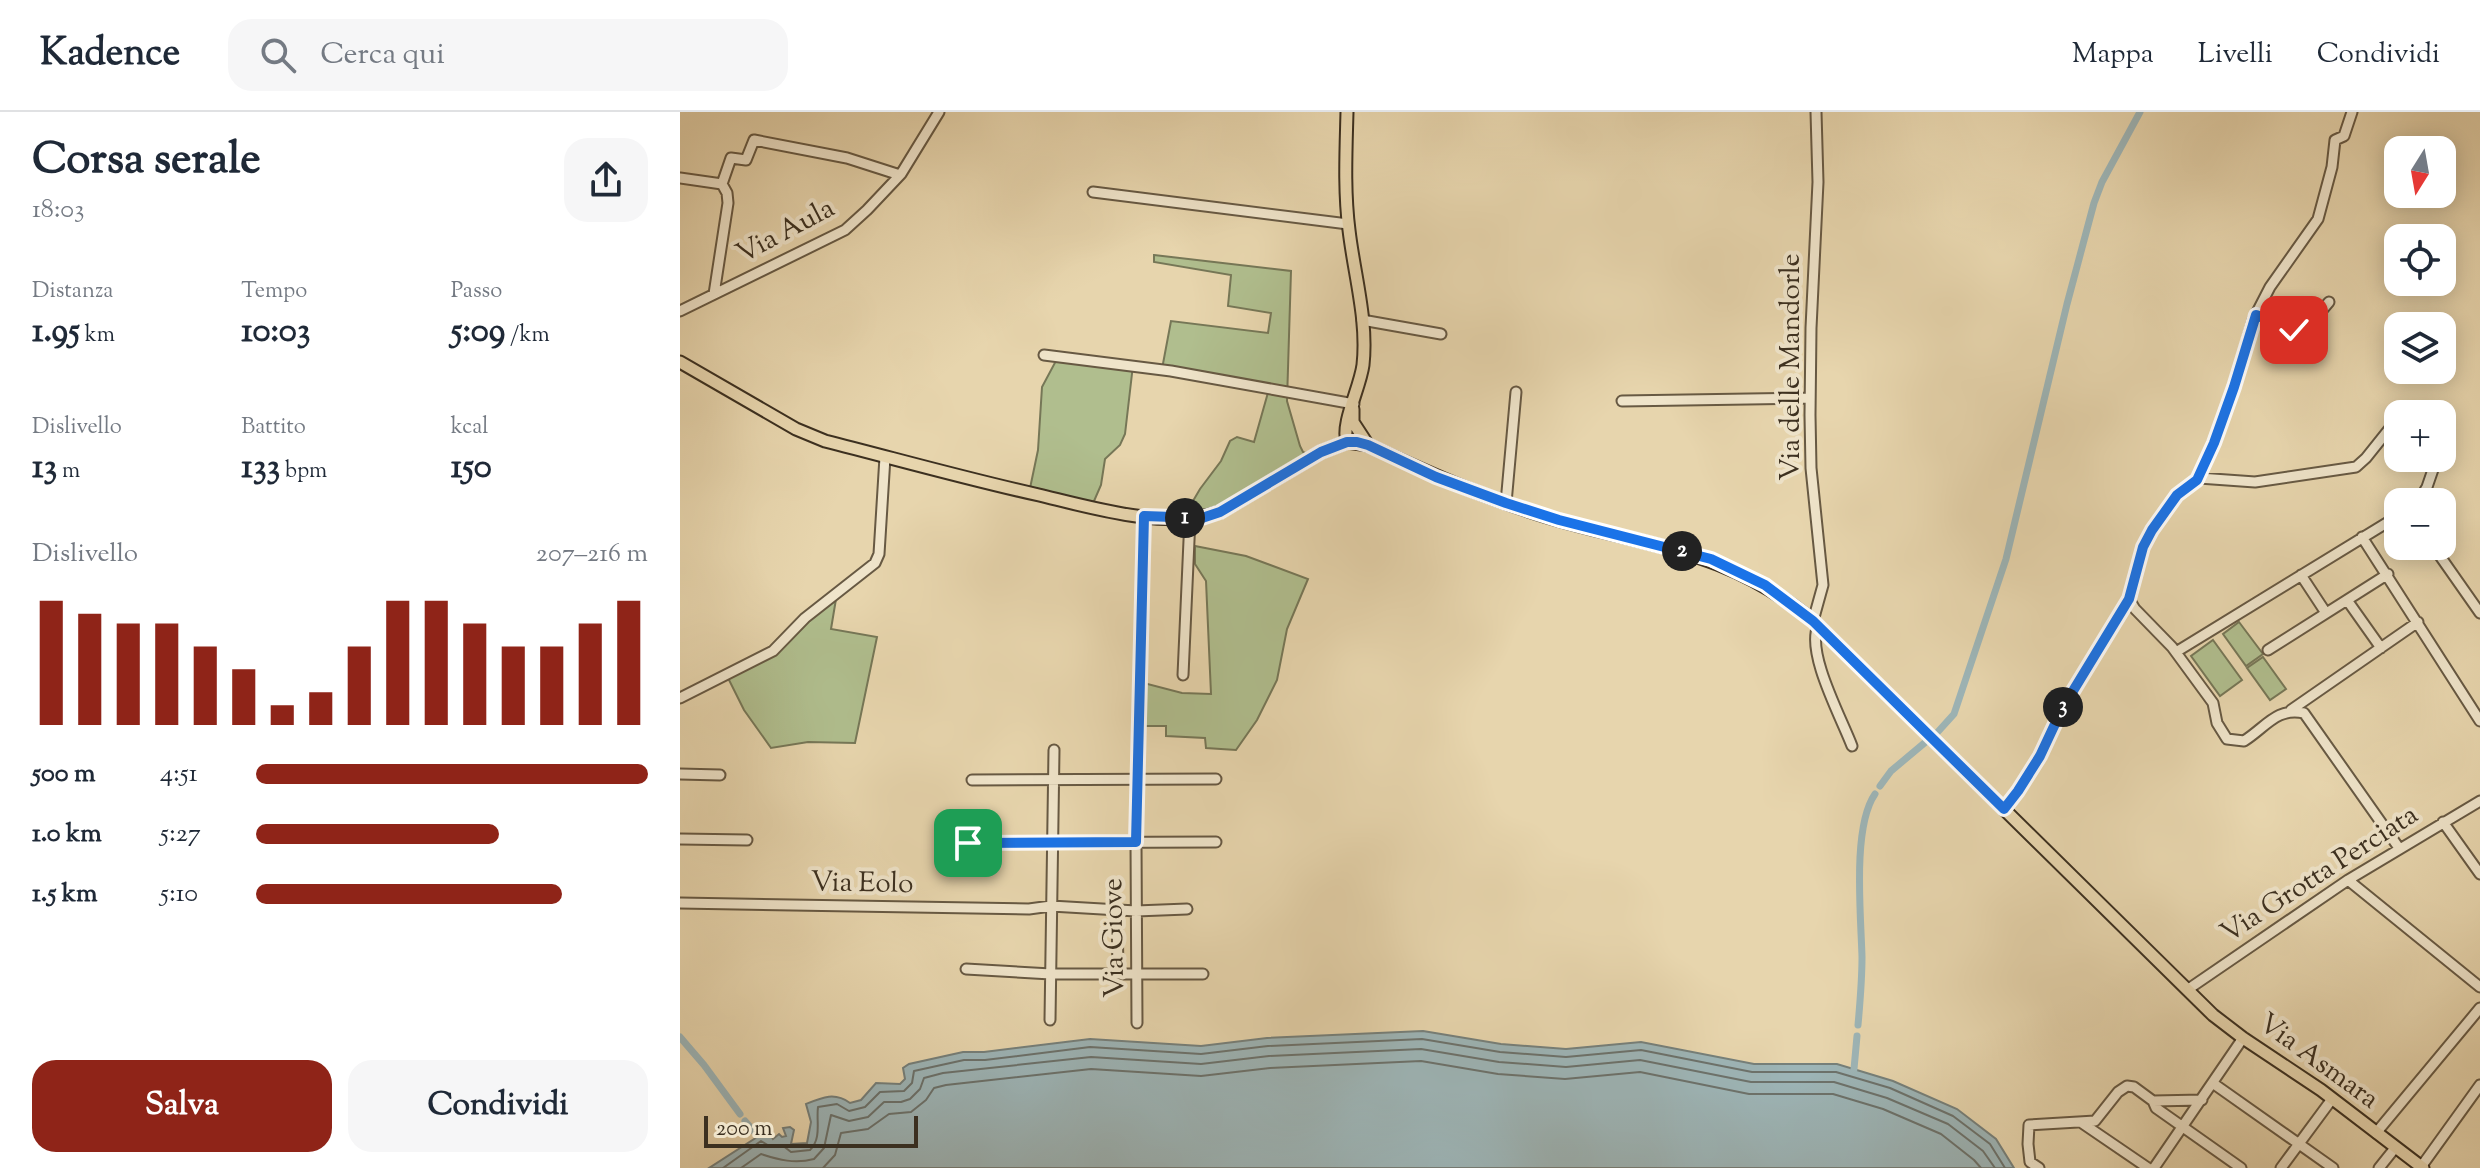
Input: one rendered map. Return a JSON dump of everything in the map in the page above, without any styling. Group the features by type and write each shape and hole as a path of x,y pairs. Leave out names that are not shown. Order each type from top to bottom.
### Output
{"main road":[{"path":"1347,112 1348,224 1362,320 1363,366 1347,442"},
{"path":"680,362 796,429 825,441 1091,508 1144,516 1202,518 1220,512 1321,452 1347,442 1368,445"},
{"path":"1349,422 1368,445"},
{"path":"1321,452 1349,422"},
{"name":"Via Asmara","path":"1368,445 1436,477 1506,503 1559,520 1711,559 1765,585 1816,623 2187,990 2243,1038 2332,1099 2418,1166"}],"street":[{"name":"Via Aula","path":"680,311 845,230 900,175 939,112"},
{"name":"Via delle Mandorle","path":"1816,112 1818,182 1810,398 1811,468 1823,585 1814,636 1818,660 1852,746"},
{"path":"2004,809 2040,756 2062,709 2129,599 2143,547 2152,530 2177,495 2199,478 2234,387 2256,315 2270,287 2318,219 2332,167 2335,140 2344,136 2352,112"},
{"name":"Via Aula","path":"722,184 731,158 746,160 754,140 847,158 900,175"},
{"path":"680,178 722,184 727,193 714,294"},
{"path":"1093,192 1348,224"},
{"path":"2256,315 2294,330 2317,316 2329,302"},
{"path":"1362,320 1441,334"},
{"path":"1044,355 1171,371 1353,406"},
{"path":"1506,503 1516,392"},
{"path":"1622,401 1810,398"},
{"path":"2199,478 2255,482 2356,467 2384,436"},
{"path":"680,698 773,651 805,618 875,563 879,554 885,457"},
{"name":"Via Giove","path":"1137,1023 1136,842 1144,516"},
{"path":"1183,675 1190,518"},
{"path":"2176,652 2384,524"},
{"path":"2362,537 2480,721"},
{"path":"2443,560 2480,613"},
{"path":"2268,650 2388,574"},
{"path":"2301,575 2326,613"},
{"path":"2129,599 2176,652 2213,703 2217,723 2227,739 2244,741 2278,714 2291,710 2418,622"},
{"path":"2347,600 2381,648"},
{"path":"2291,710 2304,713 2399,848"},
{"path":"1050,1020 1054,750"},
{"path":"680,774 720,775"},
{"path":"972,780 1216,779"},
{"name":"Via Grotta Perciata","path":"2187,990 2348,880 2480,801"},
{"path":"2443,822 2480,874"},
{"path":"680,839 747,840"},
{"path":"968,843 1216,842"},
{"path":"2348,880 2480,987"},
{"name":"Via Eolo","path":"680,903 1029,909 1051,906 1136,911 1187,909"},
{"path":"1117,910 1118,974"},
{"path":"966,969 1051,974 1203,974"},
{"path":"2376,1133 2480,1008"},
{"path":"2082,1123 2151,1168 2183,1128 2243,1038"},
{"path":"2214,1084 2333,1168"},
{"path":"2418,1166 2480,1085"},
{"path":"2039,1168 2030,1162 2029,1125 2095,1121 2118,1092 2127,1086 2134,1087 2153,1101 2156,1108 2241,1168"},
{"path":"2281,1168 2332,1099"},
{"path":"2153,1101 2202,1100"},
{"path":"2379,1168 2395,1148"}],"green space":[{"path":"1154,255 1291,271 1287,401 1300,446 1303,452 1313,456 1220,512 1183,518 1221,461 1230,441 1237,437 1254,442 1269,389 1162,369 1171,321 1268,333 1271,313 1228,306 1231,275 1154,262"},
{"path":"1058,357 1133,365 1125,434 1120,445 1105,459 1101,485 1091,508 1029,493 1038,450 1042,387"},
{"path":"1195,546 1246,556 1308,579 1287,629 1277,680 1257,720 1236,750 1206,748 1205,738 1166,736 1166,726 1139,726 1140,682 1182,693 1211,694 1206,581 1195,564"},
{"path":"837,593 831,629 877,637 855,743 808,742 771,748 744,710 727,676 773,651"},
{"path":"2239,622 2263,654 2246,666 2223,634"},
{"path":"2213,640 2242,680 2220,696 2191,656"},
{"path":"2263,657 2286,689 2270,700 2247,668"}],"water":[{"path":"1423,1031 1501,1044 1566,1049 1641,1042 1754,1064 1837,1064 1893,1081 1957,1109 1996,1139 2014,1168 709,1168 768,1130 773,1139 779,1134 786,1136 783,1128 790,1127 794,1130 791,1144 807,1143 811,1122 806,1104 829,1097 850,1103 861,1100 876,1083 900,1084 905,1079 903,1068 909,1064 963,1052 1090,1039 1201,1046 1267,1038"}],"waterway":[{"path":"1935,735 1954,714 2006,559 2094,203 2140,112"},
{"path":"1880,786 1891,771 1928,740"},
{"path":"1858,1025 1862,966 1861,849 1863,828 1875,794"},
{"path":"1854,1069 1857,1036"},
{"path":"680,1037 740,1114"},
{"path":"745,1121 757,1135"}],"route":[{"path":"968,843 1136,842 1144,516 1202,518 1220,512 1321,452 1347,442 1368,445 1436,477 1506,503 1559,520 1711,559 1765,585 1813,621 2004,809 2040,756 2062,709 2129,599 2143,547 2152,530 2177,495 2197,480 2214,443 2256,315 2294,330"}]}
